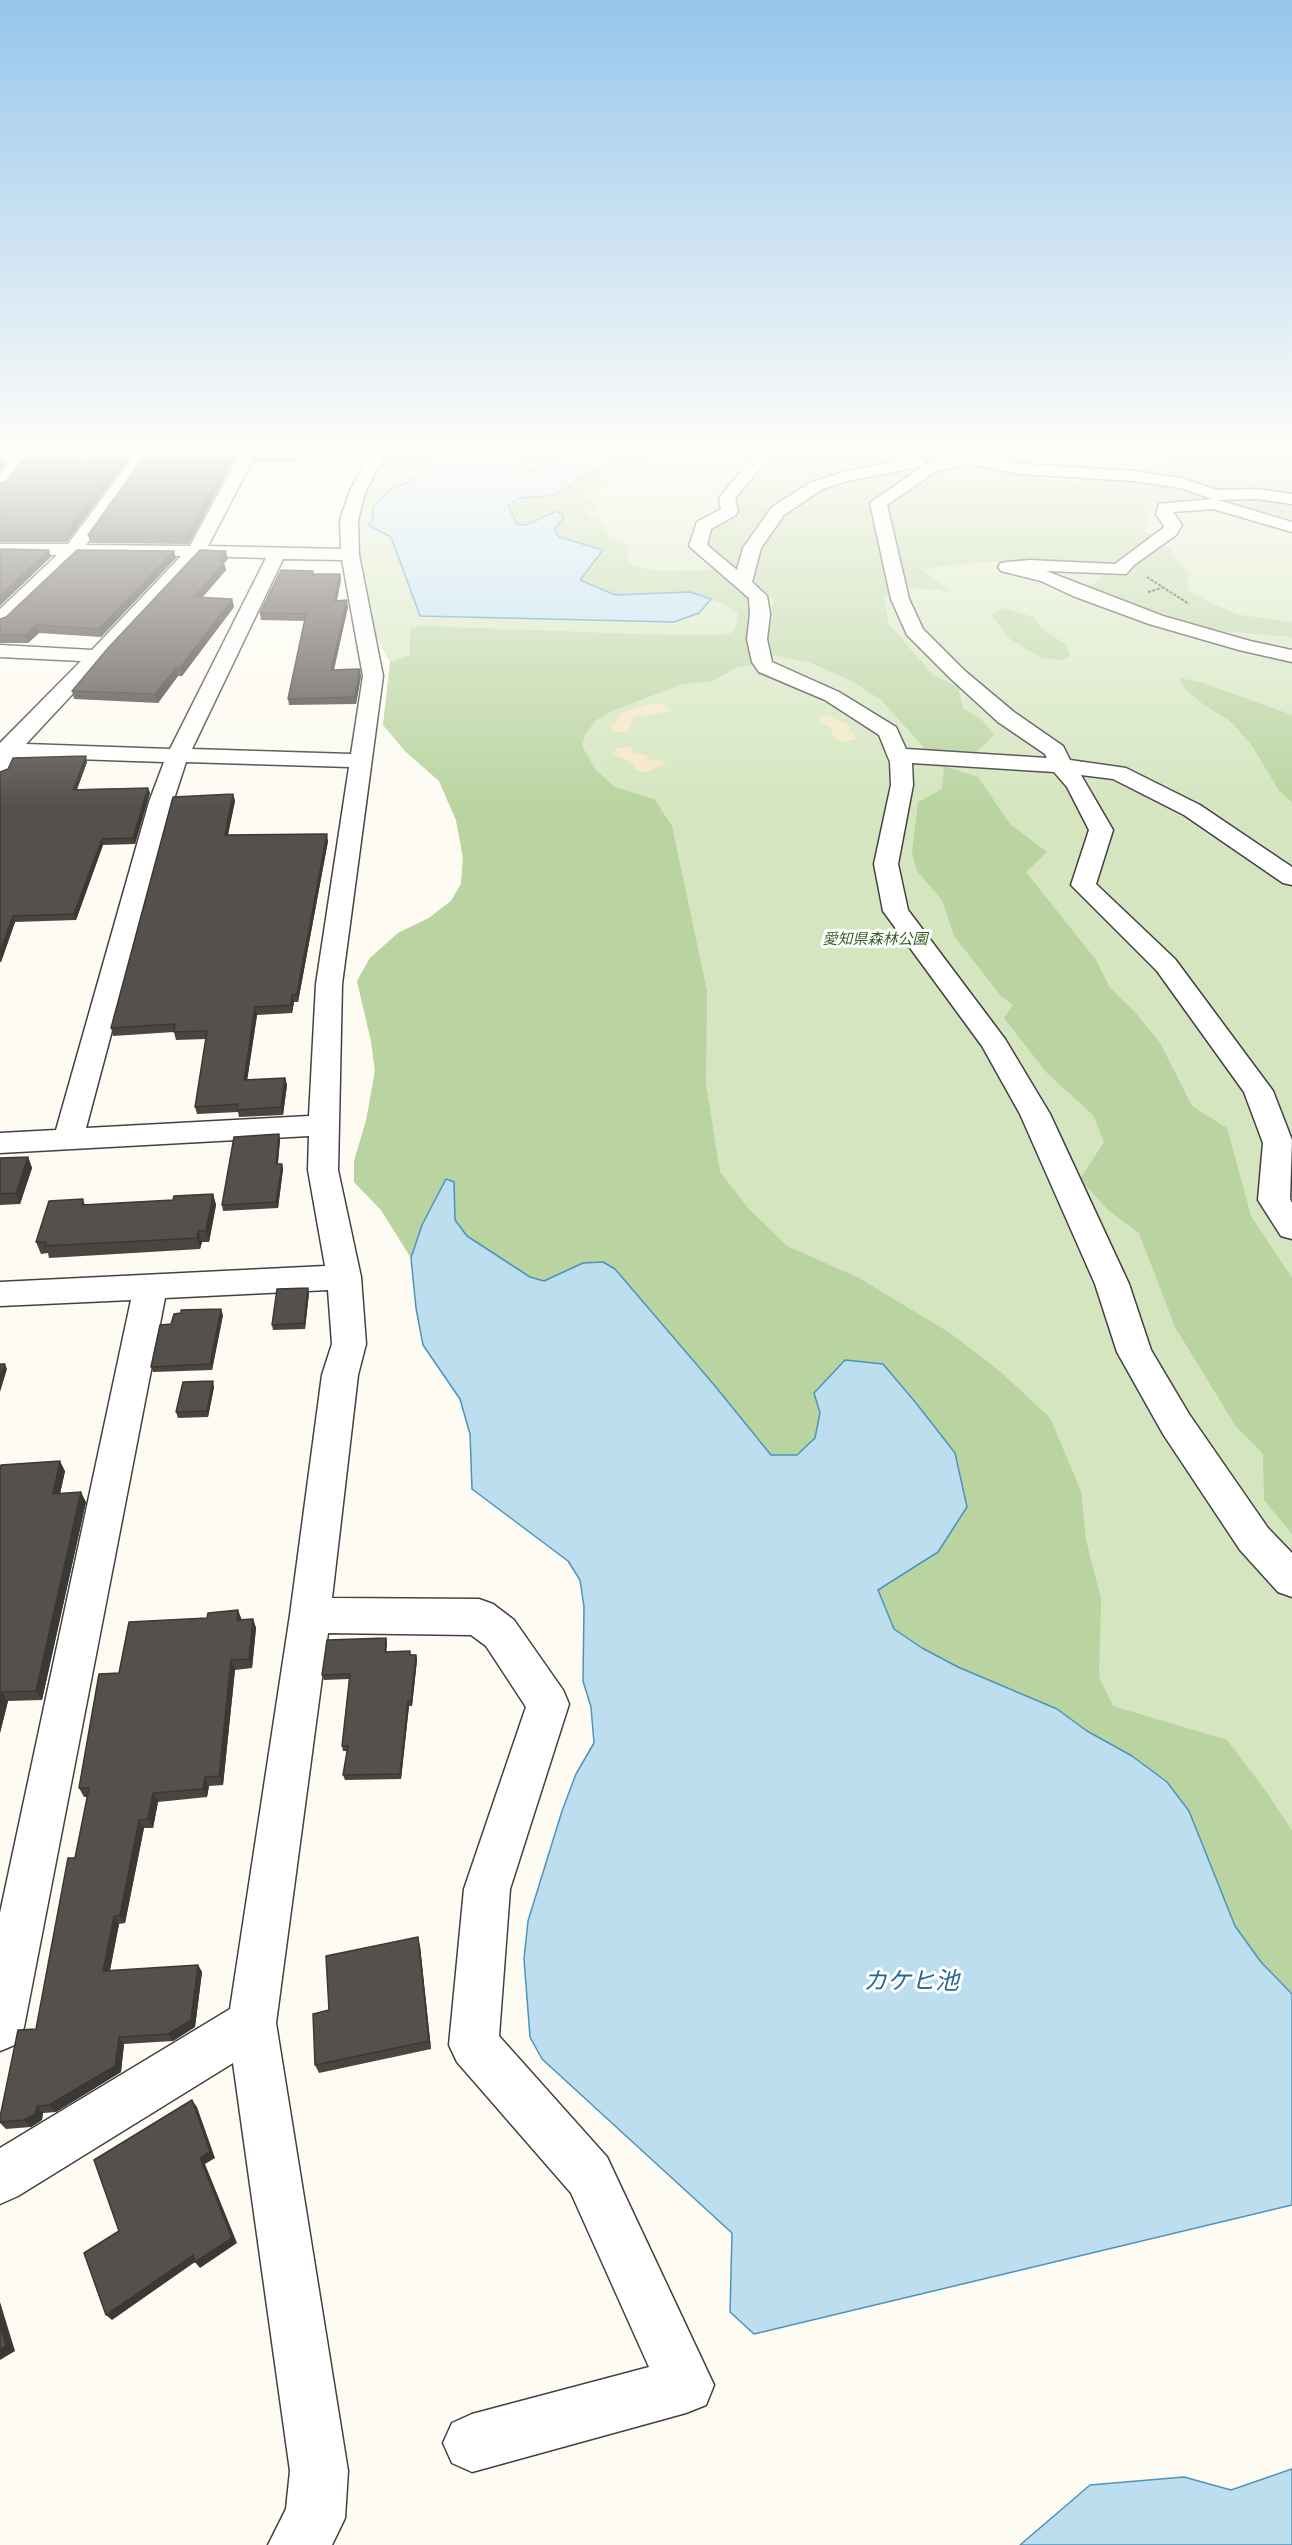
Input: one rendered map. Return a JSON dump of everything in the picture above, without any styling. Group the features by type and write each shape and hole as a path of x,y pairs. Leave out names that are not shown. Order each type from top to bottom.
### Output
{"street":[{"path":"0,618 53,569"},
{"path":"3,756 178,569"},
{"path":"68,1140 160,802 178,755 269,569"},
{"path":"298,2545 315,2518 320,2470 252,2023 310,1615 340,1375 349,1344 344,1277 323,1170 329,984 373,676 353,569"},
{"path":"724,569 758,596 760,614 757,639 762,662 766,668 832,696 888,732 901,762 902,785 886,864 896,911 995,1045 1035,1114 1112,1284 1134,1352 1176,1424 1254,1539 1292,1580"},
{"path":"743,583 747,569"},
{"path":"893,569 900,599 914,631 958,675 1006,717 1055,751 1061,766 1077,785 1101,830 1083,885 1166,965 1258,1091 1278,1143 1274,1200 1292,1228"},
{"path":"1014,569 1047,577 1080,592 1156,620 1246,646 1292,656"},
{"path":"1080,592 1113,578 1122,569"},
{"path":"0,651 97,656"},
{"path":"3,756 178,755 362,760"},
{"path":"898,755 1061,766 1118,774 1192,810 1292,878"},
{"path":"0,1143 324,1125"},
{"path":"0,1294 344,1277"},
{"path":"0,2027 151,1286"},
{"path":"310,1615 479,1617 500,1633 548,1704 487,1889 474,2045 589,2175 686,2385 472,2443"},
{"path":"0,2178 252,2023"}],"path":[{"path":"1136,569 1144,576 1191,605"}],"green space":[{"name":"愛知県森林公園","path":"358,569 1292,569 1292,1994 1189,1811 422,1225 411,1258 381,1210 354,1182 354,1161 366,1121 375,1071 371,1041 357,981 370,958 398,933 429,918 451,901 461,884 463,858 456,820 439,781 406,752 383,725 390,662 367,620"},
{"path":"589,569 714,570 720,576 764,598 769,615 774,599 731,569 929,569 923,570 949,591 898,587 884,598 889,624 933,675 958,687 963,708 982,720 994,735 973,755 928,752 882,701 854,682 811,663 760,652 759,660 752,665 738,667 713,681 683,684 614,710 595,721 585,735 582,746 596,770 615,787 654,799 672,826 707,991 706,1084 720,1172 748,1208 787,1246 859,1278 950,1333 1002,1373 1050,1418 1081,1491 1086,1540 1101,1599 1099,1677 1113,1706 1227,1740 1292,1830 1292,1994 1261,1962 1235,1926 1189,1811 1167,1782 1132,1756 1087,1731 1057,1709 958,1667 922,1648 894,1629 878,1590 938,1552 954,1453 883,1365 820,1413 815,1438 797,1455 771,1455 614,1269 603,1262 583,1263 544,1281 530,1277 467,1236 455,1220 454,1182 447,1179 422,1225 411,1258 381,1210 354,1182 354,1161 366,1121 375,1071 371,1041 357,981 370,958 398,933 429,918 451,901 461,884 463,858 456,820 439,781 406,752 383,725 390,662 410,655 410,629 421,626 664,635 726,635 734,631 738,614 724,604 690,592 615,595 580,580"},
{"path":"1107,569 1185,569 1189,575 1187,590 1240,615 1292,622 1292,637 1189,628 1165,613 1132,606 1086,588 1100,580"},
{"path":"1004,608 1033,617 1042,629 1064,643 1071,656 1059,660 1042,658 1010,639 991,615"},
{"path":"1180,678 1203,683 1292,715 1292,802 1280,792 1251,744 1230,721 1204,705 1185,689"},
{"path":"944,766 978,777 1010,824 1047,852 1026,872 1096,960 1110,988 1134,1011 1160,1043 1192,1106 1227,1128 1251,1216 1292,1278 1292,1534 1264,1500 1263,1454 1235,1425 1175,1327 1139,1233 1108,1210 1080,1179 1104,1142 1093,1115 1047,1073 1004,1018 1013,1005 1001,996 954,936 942,900 917,871 912,852 918,802 942,789"}],"sand":[{"path":"650,704 662,704 672,711 634,717 628,733 612,731 611,726 618,720 620,714"},
{"path":"825,715 848,724 849,731 855,735 855,740 841,741 834,738 831,727 821,723 820,720"},
{"path":"632,747 634,753 645,754 650,760 662,760 666,764 645,772 638,771 635,769 635,764 613,754 616,749"}],"water":[{"path":"403,569 589,569 580,580 615,595 690,592 711,599 699,613 674,622 420,616"},
{"name":"カケヒ池","path":"446,1179 454,1182 455,1220 467,1236 530,1277 544,1281 583,1263 603,1262 615,1269 771,1455 797,1455 815,1438 820,1413 814,1393 845,1360 883,1364 916,1403 955,1453 967,1507 938,1552 878,1590 894,1629 922,1648 958,1667 1057,1709 1087,1731 1132,1756 1167,1782 1189,1811 1235,1926 1261,1962 1292,1994 1292,2205 754,2334 730,2312 732,2233 542,2059 530,2037 524,1959 528,1921 562,1811 576,1774 594,1743 591,1707 583,1681 584,1607 580,1580 568,1561 472,1489 470,1434 460,1399 423,1345 416,1308 411,1258 422,1225"},
{"path":"1292,2469 1292,2545 1020,2545 1090,2485 1184,2477 1231,2490"}],"building":[{"path":"0,569 29,569 0,596"},
{"path":"57,569 157,569 99,629 36,625 26,635 0,635 0,619 6,617"},
{"path":"182,569 218,569 194,597 232,599 180,668 176,668 155,694 72,691 108,648"},
{"path":"281,570 313,571 311,574 340,574 334,601 347,600 331,670 360,669 355,697 288,699 306,614 260,613"},
{"path":"86,756 73,790 148,788 133,838 102,839 74,914 13,916 0,952 0,772 8,769 13,758"},
{"path":"233,794 225,835 327,834 297,994 292,995 291,1005 255,1007 244,1080 285,1078 281,1107 237,1110 238,1104 195,1107 207,1031 174,1032 175,1024 111,1028 173,797"},
{"path":"279,1134 276,1164 282,1164 276,1202 222,1205 234,1137"},
{"path":"28,1157 16,1193 0,1194 0,1158"},
{"path":"213,1194 206,1231 198,1231 197,1238 45,1246 46,1242 36,1242 49,1201 83,1199 82,1205 173,1200 174,1196"},
{"path":"308,1288 304,1323 272,1325 277,1289"},
{"path":"221,1309 210,1364 151,1367 160,1325 171,1324 174,1314 181,1313 181,1310"},
{"path":"0,1364 5,1364 0,1378"},
{"path":"213,1381 207,1411 176,1412 183,1382"},
{"path":"60,1461 53,1494 81,1492 36,1691 2,1692 0,1701 0,1467 1,1465"},
{"path":"238,1610 237,1620 253,1619 249,1659 231,1660 219,1776 205,1777 203,1789 153,1793 148,1819 139,1820 120,1915 114,1916 103,1971 198,1965 191,2020 168,2034 119,2037 115,2066 49,2105 37,2106 35,2114 24,2120 0,2122 18,2030 36,2029 68,1858 75,1858 89,1788 79,1788 99,1674 119,1673 129,1622 207,1618 208,1613"},
{"path":"386,1638 385,1652 410,1651 410,1655 416,1655 400,1774 343,1775 348,1746 342,1746 350,1674 322,1675 327,1640"},
{"path":"418,1937 429,2041 315,2065 313,2014 329,2010 326,1956"},
{"path":"192,2100 210,2151 200,2158 232,2238 195,2262 193,2255 106,2315 84,2253 119,2231 94,2160"},
{"path":"0,2325 6,2346 0,2350"}]}
